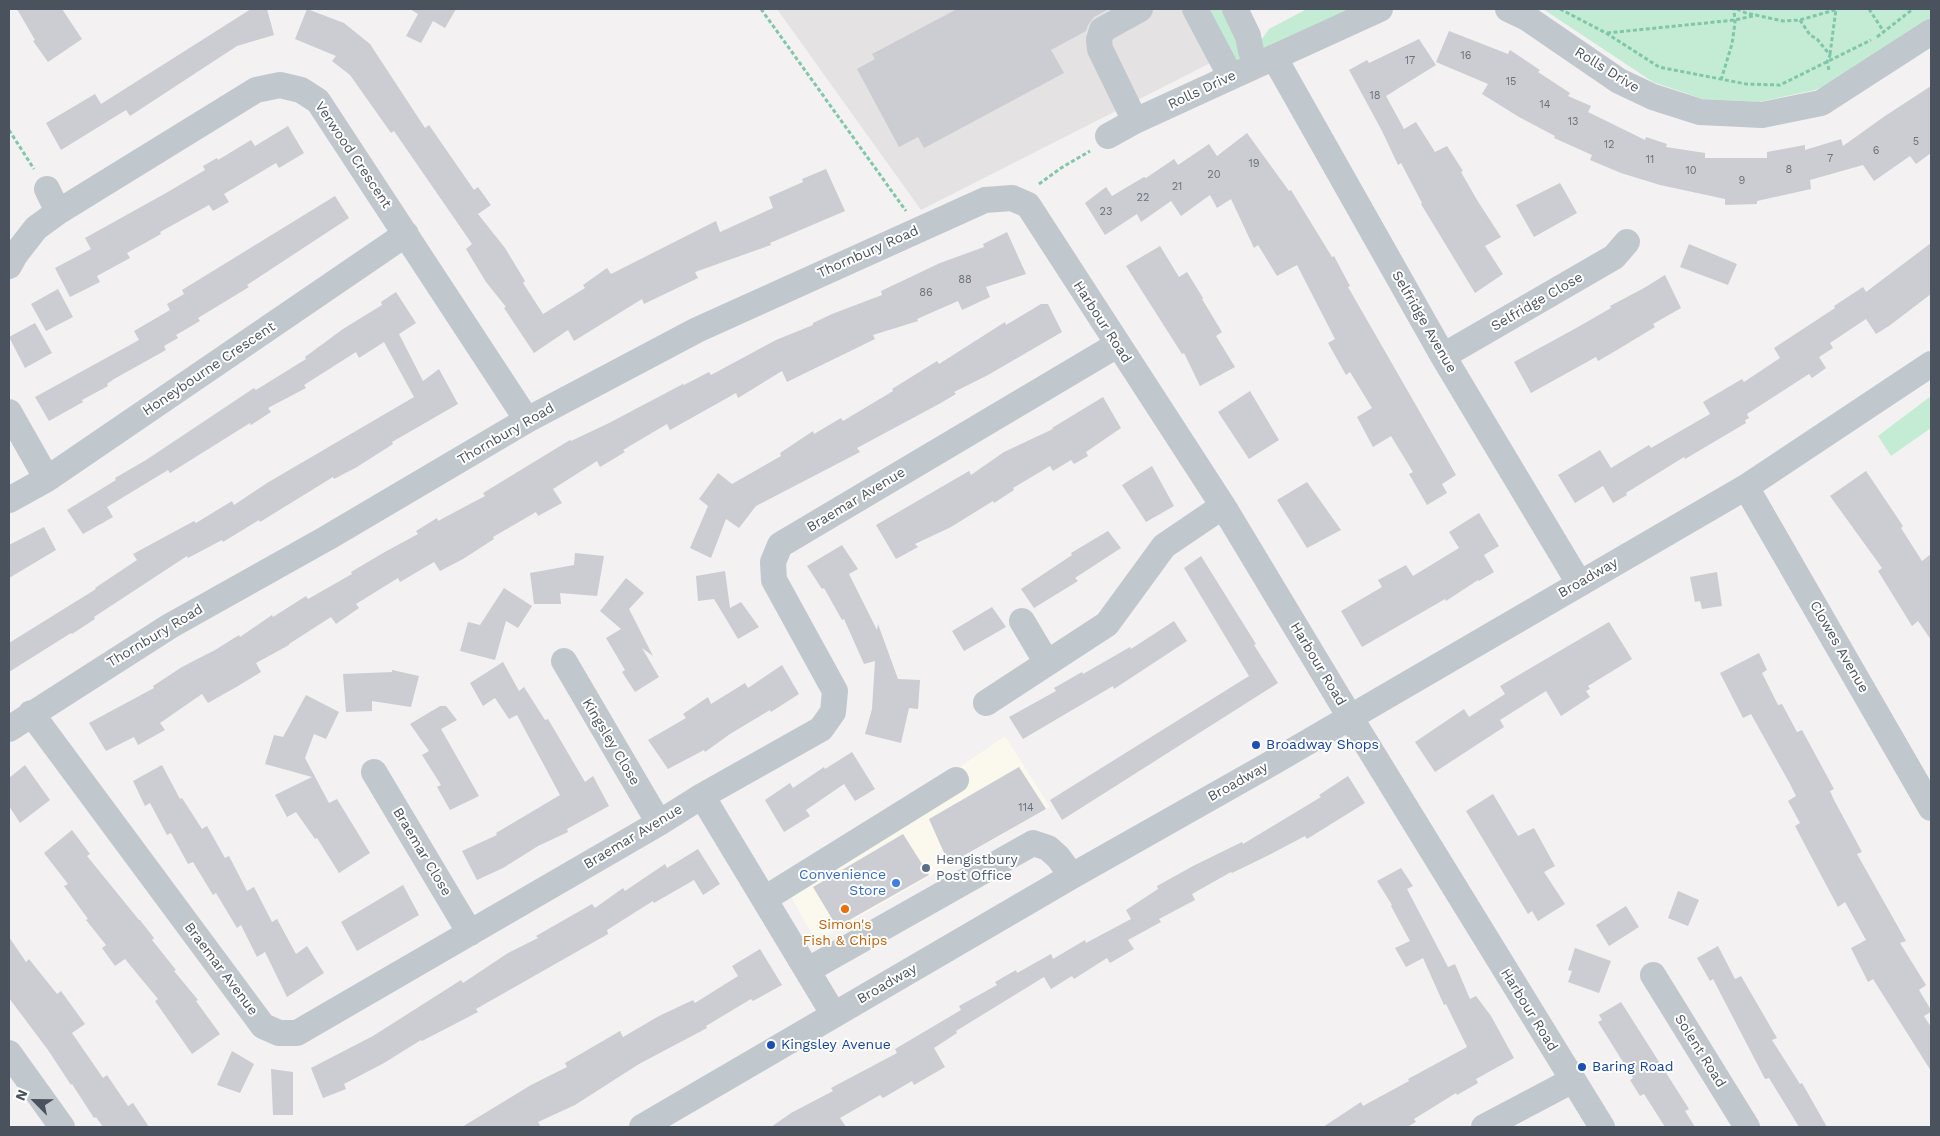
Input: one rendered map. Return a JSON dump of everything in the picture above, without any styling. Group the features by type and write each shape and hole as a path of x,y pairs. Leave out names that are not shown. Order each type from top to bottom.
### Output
{"street":[{"path":"1135,121 1100,49 1098,40 1102,30 1140,9"},
{"path":"1195,9 1231,76"},
{"name":"Selfridge Avenue","path":"1235,9 1248,36 1250,51 1266,61 1579,583"},
{"name":"Rolls Drive","path":"1108,136 1135,121 1231,76 1380,9"},
{"name":"Rolls Drive","path":"1508,9 1527,18 1619,81 1653,97 1700,112 1762,115 1821,103 1931,32"},
{"name":"Verwood Crescent","path":"9,266 36,228 52,200 256,90 280,85 301,90 318,100 527,420"},
{"name":"Thornbury Road","path":"9,729 31,713 170,626 328,538 527,420 697,330 985,200 1012,198 1028,205"},
{"name":"Harbour Road","path":"1028,205 1117,346 1223,506 1350,717 1602,1127"},
{"name":"Honeybourne Crescent","path":"9,500 47,479 406,234"},
{"name":"Selfridge Close","path":"1443,356 1614,257 1627,242"},
{"name":"Braemar Avenue","path":"31,713 263,1026 279,1032 297,1033 659,823 702,796 821,729 833,712 835,691 774,580 773,562 780,545 1117,346"},
{"name":"Broadway","path":"642,1127 1746,487 1931,364"},
{"path":"9,412 47,479"},
{"name":"Clowes Avenue","path":"1746,487 1931,808"},
{"path":"986,703 1107,624 1164,546 1223,506"},
{"path":"1022,621 1047,663"},
{"name":"Kingsley Close","path":"564,662 659,823"},
{"name":"Braemar Close","path":"374,772 470,933"},
{"path":"766,898 956,780"},
{"path":"702,796 766,898 834,1015"},
{"path":"808,970 1033,843 1048,848 1058,857 1072,876"},
{"name":"Solent Road","path":"1653,974 1747,1127"},
{"path":"9,1054 62,1127"},
{"path":"1484,1127 1573,1080"}],"path":[{"path":"761,9 919,229"},
{"path":"1560,9 1606,33 1659,67 1746,84 1780,85 1873,40 1913,9"},
{"path":"1721,80 1732,44 1736,9 1784,21 1800,20 1837,9 1830,55 1827,62 1836,94"},
{"path":"1869,9 1884,32"},
{"path":"1606,33 1735,20 1757,15"},
{"path":"1800,20 1810,35 1817,39 1830,55"},
{"path":"9,130 52,200"},
{"path":"1028,205 1033,189 1061,168 1098,147 1108,136"}],"shaded area":[{"path":"777,9 1206,9 1230,53 921,210"},
{"path":"1005,736 1050,807 819,940 813,936 782,881 865,832"}],"green space":[{"path":"1206,9 1230,9 1248,61 1238,61 1233,58"},
{"path":"1307,9 1355,9 1259,54 1259,43 1269,29"},
{"path":"1543,9 1931,9 1931,21 1855,72 1815,90 1759,102 1703,99 1653,82"},
{"path":"1931,396 1931,428 1891,456 1878,436"}],"building":[{"path":"17,9 62,9 82,39 48,62 33,41 35,40"},
{"path":"251,9 267,9 274,35 237,46 130,116 126,110 61,150 46,123 95,94 101,104"},
{"path":"307,9 344,23 370,44 425,128 429,125 474,190 478,187 491,205 478,214 505,248 525,281 523,283 543,314 585,288 583,285 607,268 611,274 716,221 720,232 773,208 769,197 803,182 802,179 826,169 845,211 770,243 771,245 695,272 698,278 644,304 642,299 574,341 568,330 534,353 504,308 506,307 486,282 466,249 472,244 394,131 391,133 350,75 332,61 336,56 295,39"},
{"path":"410,9 456,9 445,28 433,21 421,43 406,36 418,14"},
{"path":"957,9 1109,9 1094,17 1086,31 1051,50 1064,73 924,148 918,137 899,147 857,69 875,59 872,54"},
{"path":"1449,31 1508,54 1510,50 1540,70 1538,72 1570,93 1568,96 1591,106 1588,112 1645,140 1646,137 1667,144 1666,147 1705,153 1705,158 1767,158 1767,152 1805,145 1805,150 1841,139 1843,146 1931,86 1931,153 1916,164 1910,156 1874,181 1863,165 1810,180 1811,189 1757,201 1757,204 1725,205 1725,199 1660,185 1621,173 1590,160 1592,155 1554,138 1555,136 1482,94 1488,84 1436,62"},
{"path":"1419,39 1436,65 1386,96 1404,129 1416,122 1435,152 1447,146 1463,171 1461,172 1477,200 1501,237 1485,246 1503,274 1475,293 1421,204 1401,163 1398,165 1349,70 1367,60 1369,63"},
{"path":"288,126 304,153 279,168 276,163 224,194 229,202 213,211 209,205 160,232 161,234 127,253 130,258 97,276 100,282 70,297 55,268 91,249 85,238 205,170 203,166 217,158 218,160 251,140 255,146"},
{"path":"1247,133 1289,191 1291,190 1332,257 1334,256 1350,286 1348,287 1456,475 1442,484 1447,493 1427,505 1409,474 1413,472 1391,436 1373,447 1357,417 1372,408 1350,372 1346,375 1328,343 1335,339 1297,265 1277,276 1258,245 1254,248 1231,199 1217,208 1210,195 1181,216 1171,201 1141,222 1137,214 1105,235 1085,203 1106,187 1112,196 1144,177 1146,178 1174,159 1178,165 1209,144 1217,156"},
{"path":"1560,183 1577,213 1534,237 1516,205"},
{"path":"335,196 349,218 247,285 249,287 198,318 200,321 176,335 178,338 164,346 166,350 114,379 107,384 108,386 49,421 35,397 139,340 134,331 170,310 167,304 184,294 182,290"},
{"path":"1007,232 1026,274 986,287 990,297 962,310 958,301 917,319 918,321 873,335 875,339 787,382 782,371 738,398 736,393 670,430 667,424 623,450 625,452 600,467 597,461 553,489 562,503 538,516 536,512 493,537 494,539 463,559 440,571 434,562 400,582 398,578 356,604 359,608 336,624 331,617 289,645 256,663 261,672 238,686 208,703 202,694 160,723 165,730 138,745 134,737 106,751 89,723 154,688 153,686 182,667 239,635 240,637 272,615 273,617 306,596 308,599 352,574 351,572 418,534 416,531 437,518 438,521 485,496 483,493 570,440 609,423 709,372 711,375 776,340 813,325 813,323 832,314 882,295 881,291 940,263 984,247 983,244"},
{"path":"1931,243 1931,294 1889,326 1876,334 1866,319 1830,343 1833,348 1819,357 1826,368 1812,378 1809,374 1747,414 1749,418 1745,420 1746,423 1685,459 1684,457 1613,503 1603,486 1575,503 1558,475 1600,450 1611,468 1649,445 1651,448 1710,414 1703,402 1742,379 1744,382 1780,358 1774,348 1863,287 1866,292"},
{"path":"1689,244 1737,264 1728,285 1680,267"},
{"path":"1160,246 1179,277 1187,272 1222,332 1216,336 1235,367 1200,386 1184,353 1182,354 1126,266"},
{"path":"1665,275 1681,308 1653,324 1655,327 1598,361 1596,357 1531,393 1514,362 1611,308 1610,306"},
{"path":"58,289 73,317 46,331 31,304"},
{"path":"396,292 416,323 399,334 423,381 439,369 458,404 392,442 393,444 357,467 334,479 333,477 260,522 259,520 223,542 222,540 188,558 187,556 94,617 95,619 72,634 9,672 9,643 96,589 137,560 133,554 194,521 196,523 232,501 234,505 267,483 414,397 384,342 359,358 356,352 304,385 306,388 268,408 271,412 251,425 250,423 170,473 168,470 107,507 113,517 83,534 67,510 116,480 115,478 146,460 254,388 256,390 306,359 305,357 343,329 382,305 381,302"},
{"path":"1041,304 1048,304 1062,332 988,375 954,392 956,394 939,404 857,448 860,452 756,506 739,528 726,519 711,558 690,548 708,506 699,499 718,473 732,484 781,456 780,453 813,431 814,434 841,418 843,421 893,391 892,389 937,361 939,364 1005,322 1006,325"},
{"path":"35,323 52,353 25,368 9,337"},
{"path":"1250,391 1279,440 1249,459 1218,412"},
{"path":"1103,397 1121,428 1086,452 1088,456 1074,464 1071,460 1053,471 1050,466 1013,488 1014,490 994,503 993,501 951,527 915,544 918,547 896,559 876,525 969,471 971,475 1004,452 1053,429"},
{"path":"1152,466 1174,506 1146,522 1122,485"},
{"path":"1866,471 1903,526 1901,528 1922,561 1931,554 1931,640 1918,621 1912,626 1878,571 1882,568 1830,496"},
{"path":"1307,482 1341,530 1307,548 1277,500"},
{"path":"1479,513 1499,546 1484,555 1494,572 1446,601 1445,599 1362,647 1341,611 1382,587 1378,580 1406,565 1413,576 1459,548 1449,532"},
{"path":"44,527 56,550 9,578 9,545"},
{"path":"1108,531 1121,548 1075,578 1078,581 1034,608 1021,589 1072,555 1071,553"},
{"path":"842,545 858,569 849,574 877,630 878,624 898,679 920,680 918,709 909,708 901,743 865,734 872,709 875,661 864,664 844,619 842,620 824,588 822,589 807,566"},
{"path":"575,553 604,556 597,596 560,593 561,604 534,604 530,573 574,565"},
{"path":"1201,556 1278,683 1062,820 1050,800 1249,676 1184,568"},
{"path":"725,571 730,608 741,602 759,627 738,639 714,599 698,601 696,576"},
{"path":"1717,572 1722,606 1702,609 1700,601 1695,602 1690,577"},
{"path":"626,578 644,593 629,609 653,656 642,648 659,677 635,692 622,672 625,670 606,638 621,629 600,611"},
{"path":"504,588 532,606 518,628 506,621 495,660 460,651 468,622 480,625"},
{"path":"992,607 1006,627 964,651 952,631"},
{"path":"1174,621 1187,641 1114,689 1113,686 1023,739 1009,717 1056,691 1054,688 1082,672 1083,674 1130,647 1131,649"},
{"path":"1609,622 1632,659 1588,686 1590,689 1586,691 1590,697 1561,716 1546,691 1500,720 1504,727 1435,772 1415,742 1464,709 1469,717 1505,694 1500,686"},
{"path":"1759,653 1767,670 1762,673 1778,705 1782,704 1797,732 1802,730 1834,789 1830,791 1834,800 1862,852 1857,854 1906,941 1900,943 1926,985 1919,990 1931,1010 1931,1012 1924,1016 1931,1027 1931,1071 1873,979 1868,982 1851,948 1866,940 1845,902 1838,907 1795,826 1800,823 1788,801 1796,796 1790,784 1751,714 1743,718 1720,673"},
{"path":"503,662 519,691 524,687 545,720 548,719 585,782 593,776 609,806 567,829 568,832 538,846 503,868 477,880 462,851 497,835 496,833 560,795 517,715 509,719 495,698 483,706 470,683"},
{"path":"782,665 799,694 771,712 770,710 730,734 705,752 704,750 668,769 648,740 686,718 683,714 708,697 711,704 745,683 748,688"},
{"path":"392,670 419,676 411,707 372,701 372,711 346,712 343,674 392,672"},
{"path":"306,695 339,712 326,739 314,734 305,758 329,803 337,799 370,853 339,873 317,838 315,839 296,812 287,817 275,795 312,777 265,764 274,735 283,737"},
{"path":"440,706 446,706 457,720 441,729 479,796 450,810 437,787 441,785 422,755 429,751 410,724"},
{"path":"852,752 875,789 855,801 844,784 806,810 810,816 784,832 765,800 790,783 793,788 824,767 825,769"},
{"path":"25,765 50,800 20,823 9,806 9,778"},
{"path":"162,765 180,799 182,798 202,829 207,826 225,858 229,856 247,891 254,887 272,922 277,919 296,954 307,946 324,973 287,997 265,952 257,957 241,925 237,928 216,893 213,895 193,862 188,864 171,833 167,835 150,803 145,806 133,781"},
{"path":"1019,767 1046,809 949,864 929,819"},
{"path":"1348,776 1365,803 1307,839 1305,836 1231,872 1192,894 1195,900 1159,919 1161,922 1128,940 1134,949 1110,963 1107,958 1074,979 1072,976 1051,989 1044,977 956,1031 957,1033 934,1048 945,1067 914,1085 912,1081 883,1098 880,1095 840,1118 846,1127 771,1127 791,1113 833,1091 831,1088 897,1053 895,1049 961,1010 959,1006 997,985 995,982 1016,970 1017,973 1051,954 1053,959 1085,940 1086,943 1131,919 1126,910 1158,889 1157,886 1242,842 1243,844 1321,797 1319,795"},
{"path":"1493,794 1518,836 1534,828 1555,866 1544,872 1565,904 1538,921 1532,911 1528,914 1466,811"},
{"path":"72,830 90,854 87,856 154,938 152,940 198,1000 196,1001 220,1034 192,1054 155,1001 158,999 125,959 115,966 102,948 106,945 86,920 88,919 64,886 68,884 44,853"},
{"path":"903,834 929,875 837,927 813,887"},
{"path":"698,849 720,884 703,895 694,880 654,903 653,901 607,930 608,934 476,1009 478,1012 421,1040 384,1063 344,1084 346,1089 323,1098 311,1068 373,1036 461,980 463,983 508,953 538,938 536,936 592,904 595,908 623,888 625,891 665,864 667,868"},
{"path":"1401,868 1413,886 1407,889 1448,967 1455,964 1470,999 1476,996 1491,1016 1514,1058 1476,1079 1478,1083 1457,1095 1456,1093 1414,1119 1416,1122 1407,1127 1323,1127 1361,1102 1363,1106 1467,1047 1446,1004 1444,1005 1423,958 1406,967 1395,948 1410,941 1392,905 1377,881"},
{"path":"403,885 419,915 357,951 341,922"},
{"path":"1678,891 1699,900 1688,926 1668,918"},
{"path":"1626,906 1639,927 1609,946 1596,925"},
{"path":"9,937 26,962 29,959 57,994 61,991 85,1024 72,1033 103,1078 107,1075 128,1106 133,1103 149,1127 103,1127 96,1117 94,1118 48,1050 9,998"},
{"path":"1718,946 1735,979 1741,976 1777,1038 1772,1040 1800,1084 1802,1083 1827,1127 1799,1127 1769,1078 1765,1079 1713,979 1710,981 1697,958"},
{"path":"1575,948 1611,961 1599,993 1568,982 1572,971 1568,970"},
{"path":"760,949 782,985 753,1001 751,999 706,1026 707,1028 639,1064 575,1105 538,1122 541,1127 462,1127 531,1085 567,1067 565,1063 620,1031 623,1037 659,1016 693,1000 695,1003 738,976 732,966"},
{"path":"1621,1002 1689,1109 1685,1111 1695,1127 1665,1127 1644,1094 1640,1096 1630,1080 1633,1078 1598,1022 1602,1020 1599,1015"},
{"path":"232,1051 254,1064 240,1093 217,1085"},
{"path":"271,1069 293,1072 293,1115 273,1115"}],"place":[{"name":"Broadway Shops","path":"1256,745"},
{"name":"Hengistbury Post Office","path":"926,868"},
{"name":"Convenience Store","path":"896,883"},
{"name":"Simon's Fish & Chips","path":"845,909"},
{"name":"Kingsley Avenue","path":"771,1045"},
{"name":"Baring Road","path":"1582,1067"}]}
